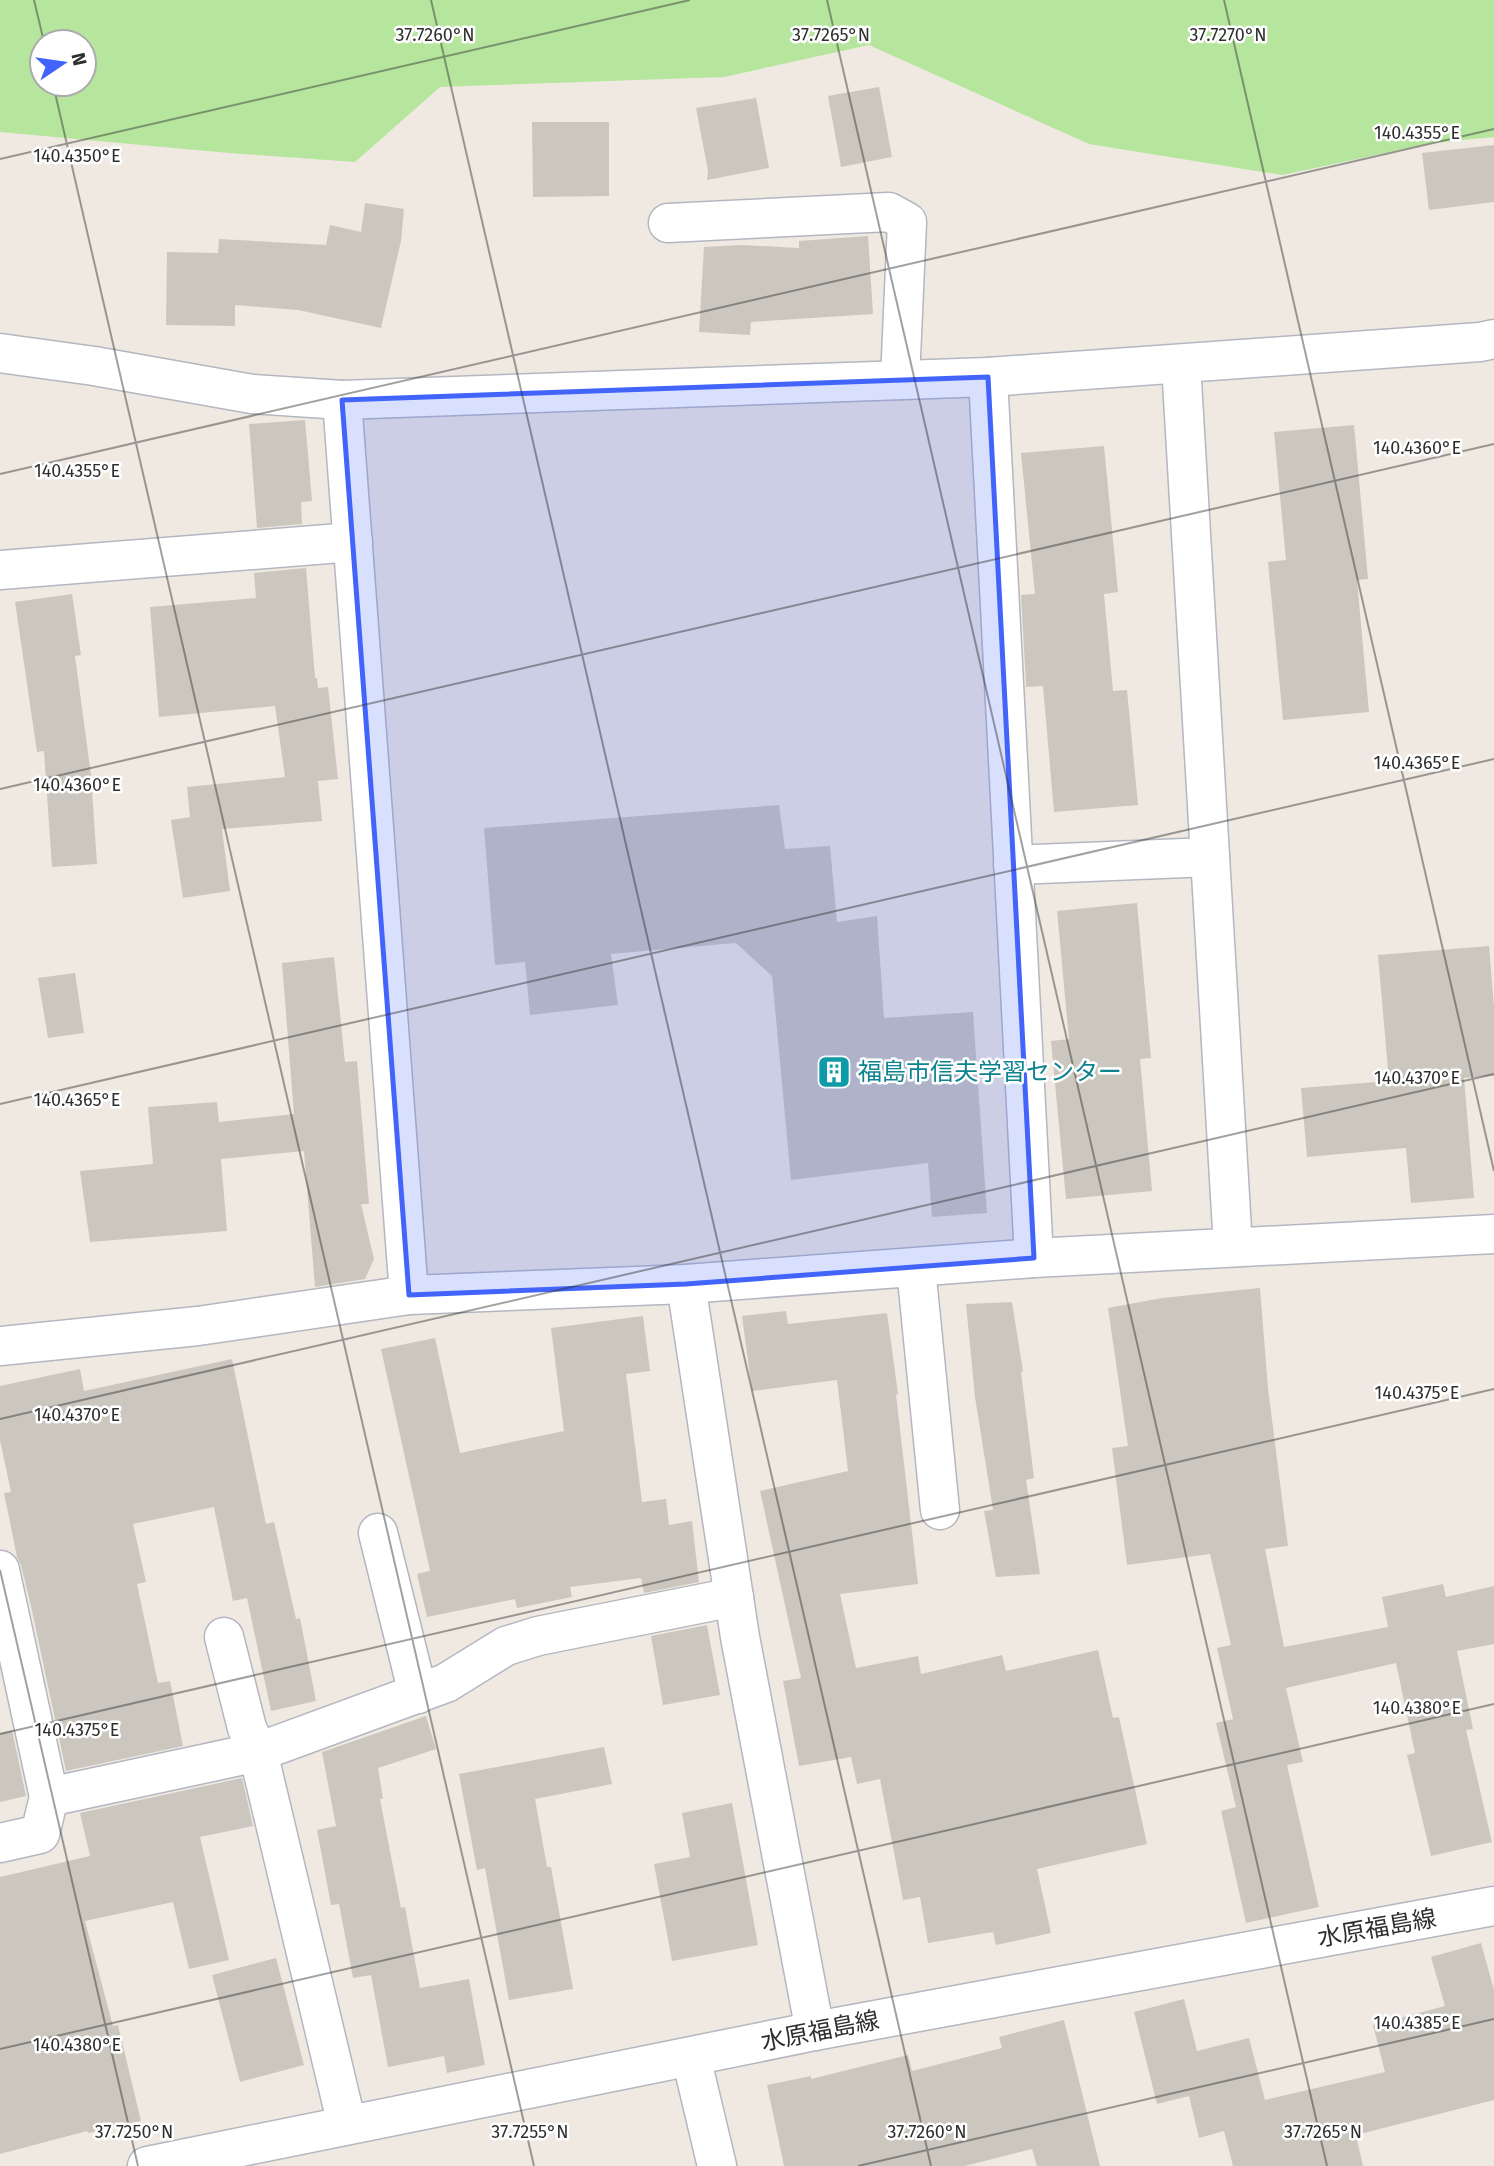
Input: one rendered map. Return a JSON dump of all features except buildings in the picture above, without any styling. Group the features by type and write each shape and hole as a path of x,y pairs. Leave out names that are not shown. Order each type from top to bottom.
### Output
{"street":[{"path":"668,223 889,212 907,222 900,380"},
{"path":"0,353 94,366 252,394 342,400 988,377 1438,346 1494,339"},
{"path":"1181,364 1233,1247"},
{"path":"988,377 1034,1258"},
{"path":"342,400 409,1295"},
{"path":"0,570 353,542"},
{"path":"1013,865 1210,857"},
{"path":"0,1346 198,1326 409,1295 686,1284 1034,1258 1494,1234"},
{"path":"916,1268 940,1510"},
{"path":"686,1284 734,1597 815,2031"},
{"path":"378,1533 418,1694"},
{"path":"0,1570 49,1797 40,1834 0,1843"},
{"path":"49,1797 258,1752 446,1683 506,1646 538,1636 734,1597"},
{"path":"224,1637 247,1728 258,1752 347,2125"},
{"name":"水原福島線","path":"147,2166 815,2031 1494,1906"},
{"path":"691,2057 716,2166"}],"highlighted area":[{"path":"988,377 1034,1258 686,1284 409,1295 342,400"}],"green space":[{"path":"0,0 1494,0 1494,137 1432,143 1282,175 1089,144 869,45 724,77 440,87 355,162 0,132"}],"place":[{"name":"福島市信夫学習センター","path":"834,1072"}]}
